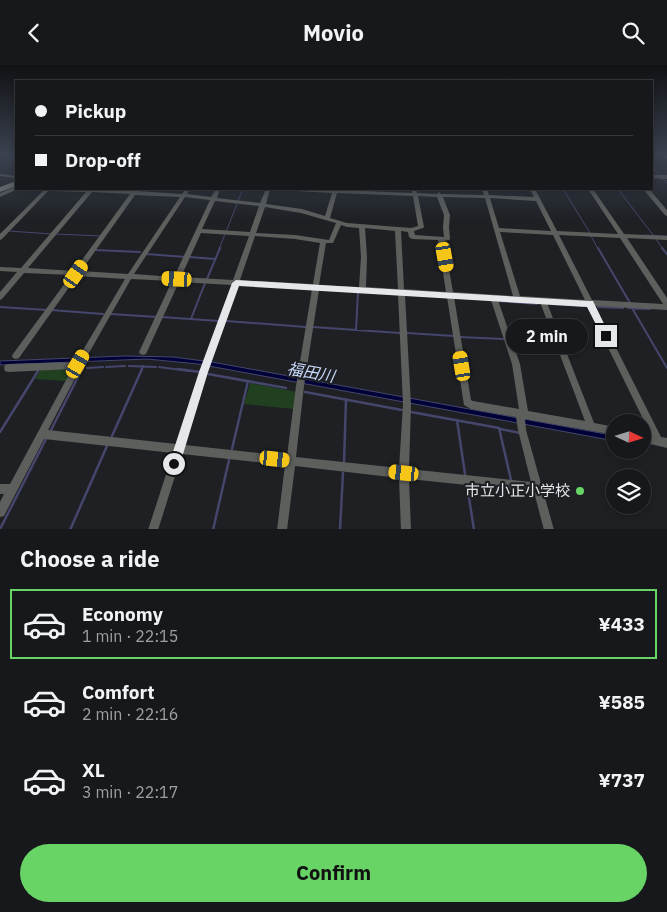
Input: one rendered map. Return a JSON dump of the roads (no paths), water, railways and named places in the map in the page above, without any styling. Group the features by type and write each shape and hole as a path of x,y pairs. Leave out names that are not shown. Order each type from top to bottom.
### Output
{"main road":[{"path":"0,190 15,184"}],"street":[{"path":"3,177 15,183"},
{"path":"0,195 15,185"},
{"path":"0,238 47,190"},
{"path":"0,297 92,190 135,191 262,205 302,211 338,223 398,230 411,230 421,227 414,191"},
{"path":"0,512 78,365 129,277 158,231 187,190"},
{"path":"143,352 218,190"},
{"path":"153,529 268,190"},
{"path":"319,190 414,191 439,194 451,191 488,196 538,199"},
{"path":"485,190 517,299"},
{"path":"534,190 557,234 590,304 662,441"},
{"path":"592,190 667,306"},
{"path":"647,190 667,214"},
{"path":"16,357 135,191"},
{"path":"327,219 336,191"},
{"path":"411,230 412,237 447,239 447,215 439,194"},
{"path":"199,231 295,237 331,242 338,223"},
{"path":"362,226 364,257 362,290"},
{"path":"398,230 407,405 404,473 406,529"},
{"path":"498,230 667,238"},
{"path":"441,239 467,401 471,405 606,429"},
{"path":"282,529 300,386 323,241"},
{"path":"0,269 590,304 667,306"},
{"path":"494,298 518,371 522,427 549,529"},
{"path":"543,301 591,426"},
{"path":"8,368 78,365"},
{"path":"41,434 538,488"},
{"path":"0,489 12,489"}],"waterway":[{"path":"662,178 667,183"},
{"path":"238,201 243,190"},
{"path":"564,190 590,233"},
{"path":"619,190 653,235"},
{"path":"226,232 237,204"},
{"path":"8,231 53,234"},
{"path":"56,234 101,236"},
{"path":"219,249 225,234"},
{"path":"644,235 667,236"},
{"path":"591,236 598,249"},
{"path":"656,239 663,249"},
{"path":"207,279 220,248"},
{"path":"598,248 630,303"},
{"path":"662,248 667,254"},
{"path":"95,250 140,252"},
{"path":"146,254 186,257"},
{"path":"189,257 215,259"},
{"path":"191,319 205,283"},
{"path":"356,330 358,292"},
{"path":"497,301 537,304"},
{"path":"550,304 585,306"},
{"path":"0,307 47,310"},
{"path":"598,307 623,308"},
{"path":"628,308 632,308"},
{"path":"632,308 650,309"},
{"path":"632,308 667,368"},
{"path":"51,310 103,314"},
{"path":"111,314 157,317"},
{"path":"161,317 219,321"},
{"path":"226,321 306,327"},
{"path":"313,327 356,330"},
{"path":"356,330 400,333"},
{"path":"407,333 454,336"},
{"path":"459,337 504,339"},
{"path":"106,367 125,366"},
{"path":"129,366 143,367"},
{"path":"87,368 103,367"},
{"path":"141,371 143,367"},
{"path":"143,367 156,367"},
{"path":"159,367 189,371"},
{"path":"51,430 82,369"},
{"path":"112,436 142,369"},
{"path":"178,369 200,372"},
{"path":"0,432 38,371"},
{"path":"208,374 248,381"},
{"path":"232,449 248,381"},
{"path":"248,381 286,388"},
{"path":"305,392 402,410"},
{"path":"344,462 346,400"},
{"path":"411,412 457,420"},
{"path":"457,420 499,428 511,480"},
{"path":"457,420 465,474"},
{"path":"500,429 520,433"},
{"path":"0,529 46,439"},
{"path":"70,529 107,446"},
{"path":"213,529 229,460"},
{"path":"340,529 343,473"},
{"path":"467,485 474,529"}],"place":[{"name":"市立小正小学校","path":"580,491"}],"water label":[{"name":"福田川","path":"311,372"}]}
